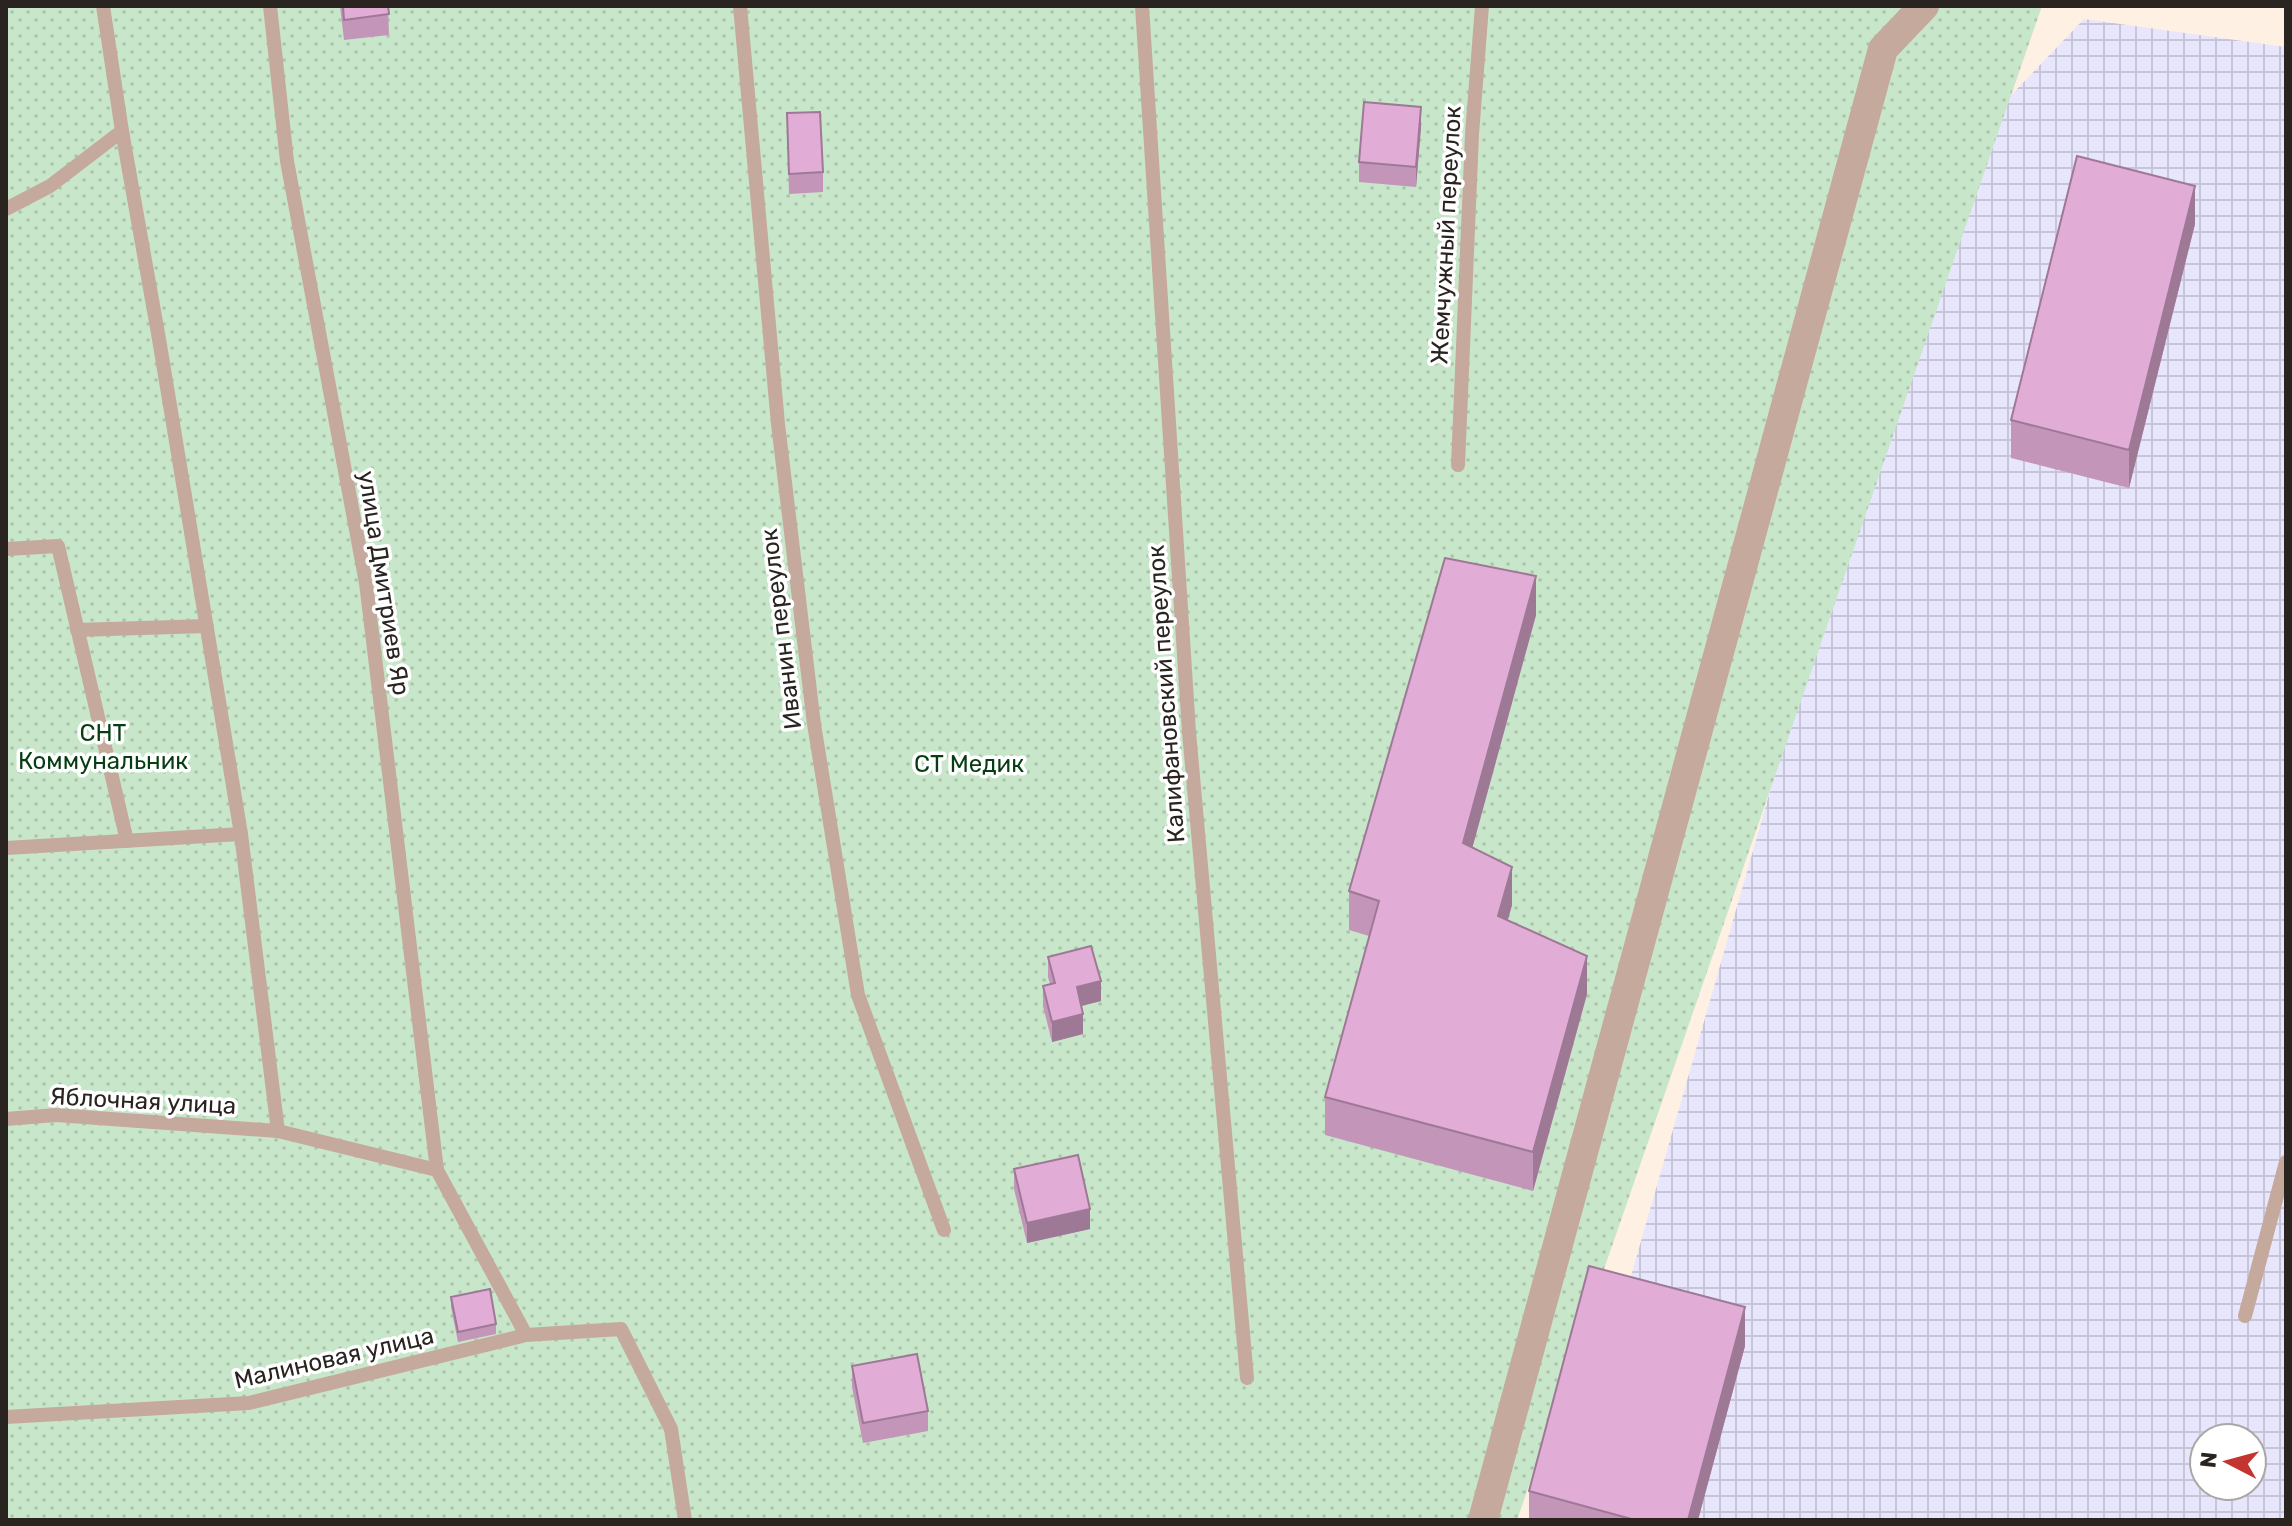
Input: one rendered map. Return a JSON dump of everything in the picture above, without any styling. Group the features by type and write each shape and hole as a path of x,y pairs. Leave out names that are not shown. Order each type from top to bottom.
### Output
{"street":[{"path":"1483,1520 1883,49 1924,6"}],"lane":[{"path":"103,6 241,834 278,1131 437,1170"},
{"name":"улица Дмитриев Яр","path":"270,6 287,161 366,583 437,1170 526,1335"},
{"name":"Иванин переулок","path":"740,6 782,456 814,724 855,980 944,1230"},
{"name":"Калифановский переулок","path":"1142,6 1189,732 1247,1378"},
{"name":"Жемчужный переулок","path":"1458,465 1472,134 1482,6"},
{"path":"6,209 50,186 122,131"},
{"path":"6,549 58,546 127,841"},
{"path":"77,630 207,626"},
{"path":"6,848 241,834"},
{"name":"Яблочная улица","path":"6,1119 56,1115 278,1131"},
{"path":"2245,1316 2286,1162"},
{"path":"526,1335 621,1329 671,1429 685,1520"},
{"name":"Малиновая улица","path":"6,1417 249,1403 526,1335"}],"shaded area":[{"path":"2084,19 2286,47 2286,1520 1561,1520 1952,157"}],"green space":[{"name":"СТ Медик","path":"6,6 2042,6 1517,1520 6,1520"}],"building":[{"path":"343,6 388,6 389,14 344,20"},
{"path":"1364,102 1421,107 1416,167 1359,162"},
{"path":"820,112 823,172 789,174 787,113"},
{"path":"2077,156 2195,186 2129,450 2011,420"},
{"path":"1445,558 1536,576 1463,843 1512,867 1498,916 1587,956 1533,1152 1325,1097 1379,901 1349,891"},
{"path":"1091,946 1101,981 1077,987 1083,1014 1052,1022 1043,986 1055,983 1048,957"},
{"path":"1078,1155 1090,1209 1027,1223 1014,1169"},
{"path":"1589,1266 1745,1307 1688,1520 1635,1520 1529,1491"},
{"path":"490,1289 496,1324 458,1332 451,1297"},
{"path":"917,1354 928,1411 863,1423 852,1366"}],"park label":[{"name":"СНТ Коммунальник","path":"103,747"}]}
